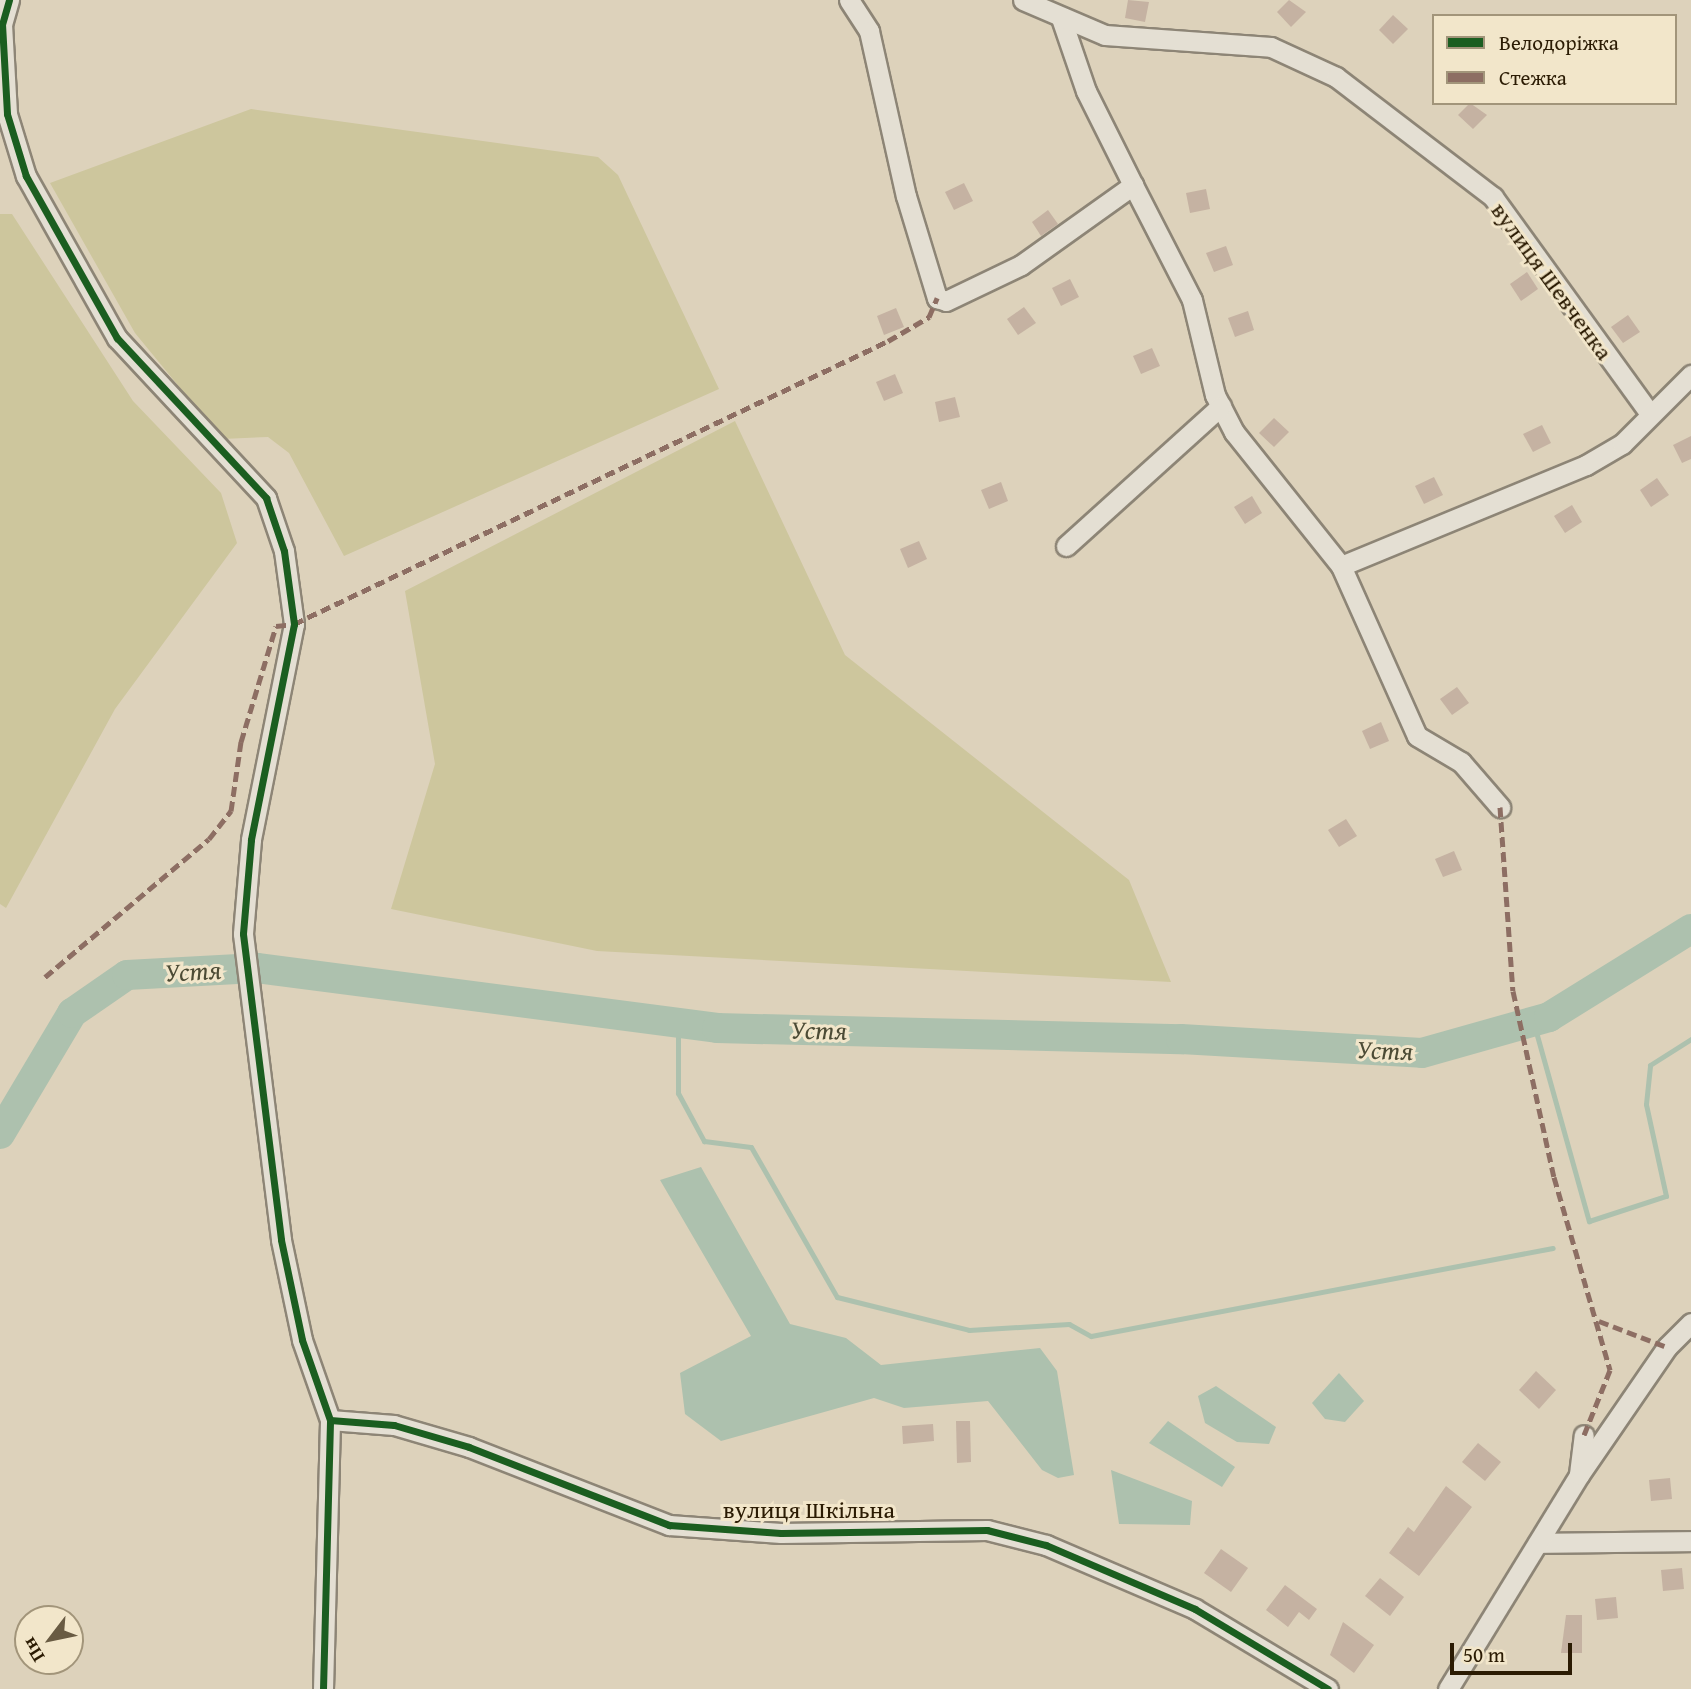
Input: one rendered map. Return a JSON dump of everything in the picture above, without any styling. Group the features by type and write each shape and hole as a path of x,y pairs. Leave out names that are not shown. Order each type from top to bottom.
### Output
{"street":[{"path":"9,0 2,24 5,143 117,338 266,498 284,551 294,624 251,840 243,934 249,1007 281,1240 302,1340 330,1420 323,1689"},
{"path":"849,0 869,31 892,144 937,298 946,301 1021,265 1133,185"},
{"name":"вулиця Шевченка","path":"1023,0 1105,35 1271,47 1336,76 1493,197 1650,414"},
{"path":"1060,18 1086,91 1192,300 1221,406 1234,432 1341,566 1417,736 1461,762 1500,807"},
{"path":"1341,566 1586,465 1622,444 1691,375"},
{"path":"1066,546 1221,406"},
{"path":"1448,1689 1579,1475 1667,1347 1691,1323"},
{"name":"вулиця Шкільна","path":"330,1420 394,1425 469,1447 669,1524 781,1533 987,1530 1046,1545 1195,1609 1328,1689"},
{"path":"1579,1475 1584,1435"},
{"path":"1538,1543 1691,1541"}],"shaded area":[{"path":"251,109 598,157 618,175 719,389 344,556 289,453 268,437 222,439 135,333 50,183"},
{"path":"0,214 12,214 133,401 221,493 237,543 115,709 6,908 0,904"},
{"path":"735,421 845,655 1129,880 1171,982 597,951 391,909 435,764 405,591"},
{"path":"701,1167 790,1324 846,1338 881,1365 1040,1348 1057,1371 1074,1475 1058,1478 1042,1470 988,1401 904,1408 874,1398 721,1441 685,1414 680,1373 751,1336 660,1180"},
{"path":"1339,1373 1364,1401 1345,1422 1325,1419 1312,1403"},
{"path":"1216,1386 1276,1427 1269,1444 1237,1442 1205,1423 1198,1396"},
{"path":"1168,1421 1235,1467 1222,1487 1149,1443"},
{"path":"1111,1470 1192,1501 1190,1525 1119,1524"}],"building":[{"path":"1128,0 1149,2 1145,22 1125,18"},
{"path":"1289,0 1306,12 1291,27 1277,12"},
{"path":"1393,15 1408,29 1393,44 1379,30"},
{"path":"1468,105 1473,105 1487,115 1473,129 1458,115"},
{"path":"964,183 973,201 954,210 945,192"},
{"path":"1206,189 1210,209 1190,213 1186,193"},
{"path":"1048,210 1058,224 1041,236 1032,222"},
{"path":"1226,246 1233,265 1214,272 1206,253"},
{"path":"1527,272 1538,289 1521,301 1510,284"},
{"path":"1070,279 1079,297 1061,306 1052,288"},
{"path":"1024,307 1036,323 1018,335 1007,319"},
{"path":"896,308 904,327 884,335 877,316"},
{"path":"1248,311 1254,330 1235,337 1228,318"},
{"path":"1628,315 1640,332 1623,343 1611,327"},
{"path":"1152,348 1160,366 1141,374 1133,356"},
{"path":"895,374 903,393 884,401 876,382"},
{"path":"955,397 960,417 939,422 935,402"},
{"path":"1274,418 1289,432 1274,447 1259,433"},
{"path":"1542,425 1551,443 1533,452 1523,434"},
{"path":"1691,436 1691,459 1682,463 1673,445"},
{"path":"1434,477 1443,495 1424,504 1415,486"},
{"path":"1657,478 1669,495 1651,507 1640,490"},
{"path":"1001,482 1008,501 989,509 981,490"},
{"path":"1252,496 1262,513 1245,524 1234,507"},
{"path":"1572,505 1582,522 1565,533 1554,516"},
{"path":"919,541 927,559 908,568 900,549"},
{"path":"1457,687 1469,703 1452,715 1440,699"},
{"path":"1381,722 1389,741 1370,749 1362,731"},
{"path":"1346,819 1357,836 1339,847 1328,830"},
{"path":"1454,851 1462,870 1443,877 1435,859"},
{"path":"1536,1371 1556,1390 1539,1409 1519,1390"},
{"path":"956,1421 970,1421 971,1462 957,1463"},
{"path":"933,1424 934,1441 903,1444 902,1426"},
{"path":"1478,1443 1501,1462 1485,1481 1462,1462"},
{"path":"1670,1478 1672,1499 1651,1501 1649,1480"},
{"path":"1446,1486 1472,1507 1419,1576 1389,1553 1408,1527 1414,1532"},
{"path":"1221,1549 1248,1568 1231,1592 1204,1573"},
{"path":"1682,1568 1684,1589 1663,1591 1661,1570"},
{"path":"1380,1578 1404,1597 1390,1616 1365,1596"},
{"path":"1285,1585 1317,1609 1309,1620 1299,1612 1288,1627 1266,1610"},
{"path":"1616,1597 1618,1618 1597,1620 1595,1599"},
{"path":"1566,1615 1582,1615 1582,1653 1561,1653"},
{"path":"1343,1622 1374,1645 1354,1673 1330,1655"}],"waterway":[{"name":"Устя","path":"0,1134 72,1013 127,975 257,968 717,1028 1181,1039 1422,1053 1549,1017 1691,929"},
{"path":"1533,1021 1589,1221 1666,1196 1646,1104 1650,1065 1691,1039"},
{"path":"678,1023 678,1093 704,1141 751,1147 837,1297 969,1330 1069,1324 1091,1336 1553,1248"}],"marked path":[{"path":"45,977 209,839 231,811 241,742 276,626 294,624 888,341 929,317 937,298"},
{"path":"1500,807 1513,991 1554,1177 1610,1370 1584,1435"},
{"path":"1599,1321 1667,1347"}],"cycle path":[{"path":"9,0 2,24 7,114 26,176 117,338 266,498 284,551 294,624 251,840 243,934 281,1240 302,1340 330,1420"},
{"path":"323,1689 330,1420 394,1425 469,1447 669,1525 781,1533 987,1530 1046,1545 1195,1609 1328,1689"}]}
